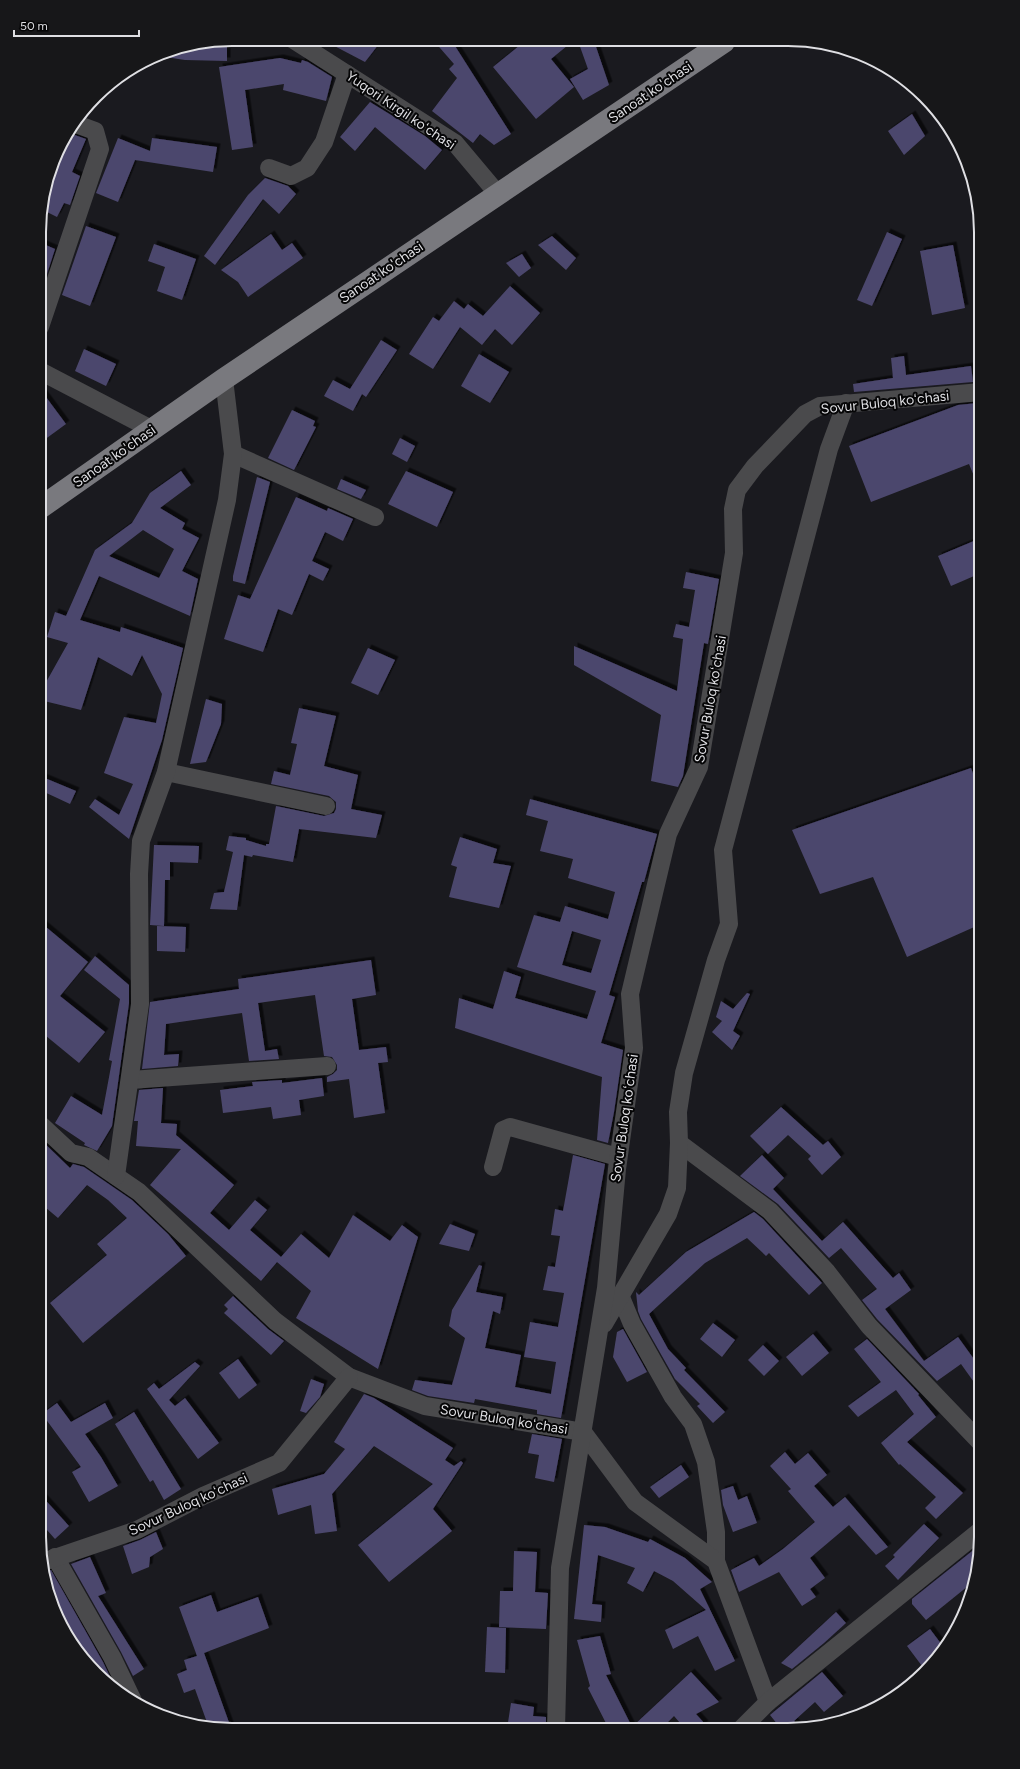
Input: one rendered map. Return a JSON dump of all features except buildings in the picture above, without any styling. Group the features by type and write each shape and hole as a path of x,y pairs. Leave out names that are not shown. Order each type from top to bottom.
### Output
{"main road":[{"name":"Sanoat ko'chasi","path":"46,504 224,379 718,46"}],"street":[{"name":"Yuqori Kirgil koʻchasi","path":"303,46 455,143 497,194"},
{"path":"269,168 291,176 307,168 324,142 347,74"},
{"path":"46,309 100,149 95,131 79,125"},
{"path":"46,374 153,430"},
{"path":"116,1176 131,1080 140,1004 141,841 166,772 227,500 233,454 224,379"},
{"name":"Sovur Buloq koʻchasi","path":"49,1559 137,1530 203,1496 279,1463 349,1377 425,1406 583,1432 606,1288 618,1157 634,1048 630,994 668,834 699,767 734,553 733,509 737,490 755,466 805,414 820,406 974,393"},
{"path":"599,1334 620,1295 668,1214 677,1188 679,1143 678,1112 684,1073 716,960 729,924 723,850 829,449 846,403"},
{"path":"233,454 375,518"},
{"path":"166,772 326,806"},
{"path":"131,1080 327,1066"},
{"path":"493,1167 503,1130 510,1127 618,1157"},
{"path":"46,1130 70,1153 88,1157 140,1192 276,1321 349,1377"},
{"path":"679,1143 770,1210 827,1272 868,1326 974,1436"},
{"path":"620,1295 632,1324 673,1397 694,1424 706,1462 716,1532 716,1561 768,1702"},
{"path":"583,1432 635,1502 716,1561"},
{"path":"556,1723 560,1568 583,1432"},
{"path":"747,1723 768,1702 974,1536"},
{"path":"49,1559 112,1657 129,1693"}]}
